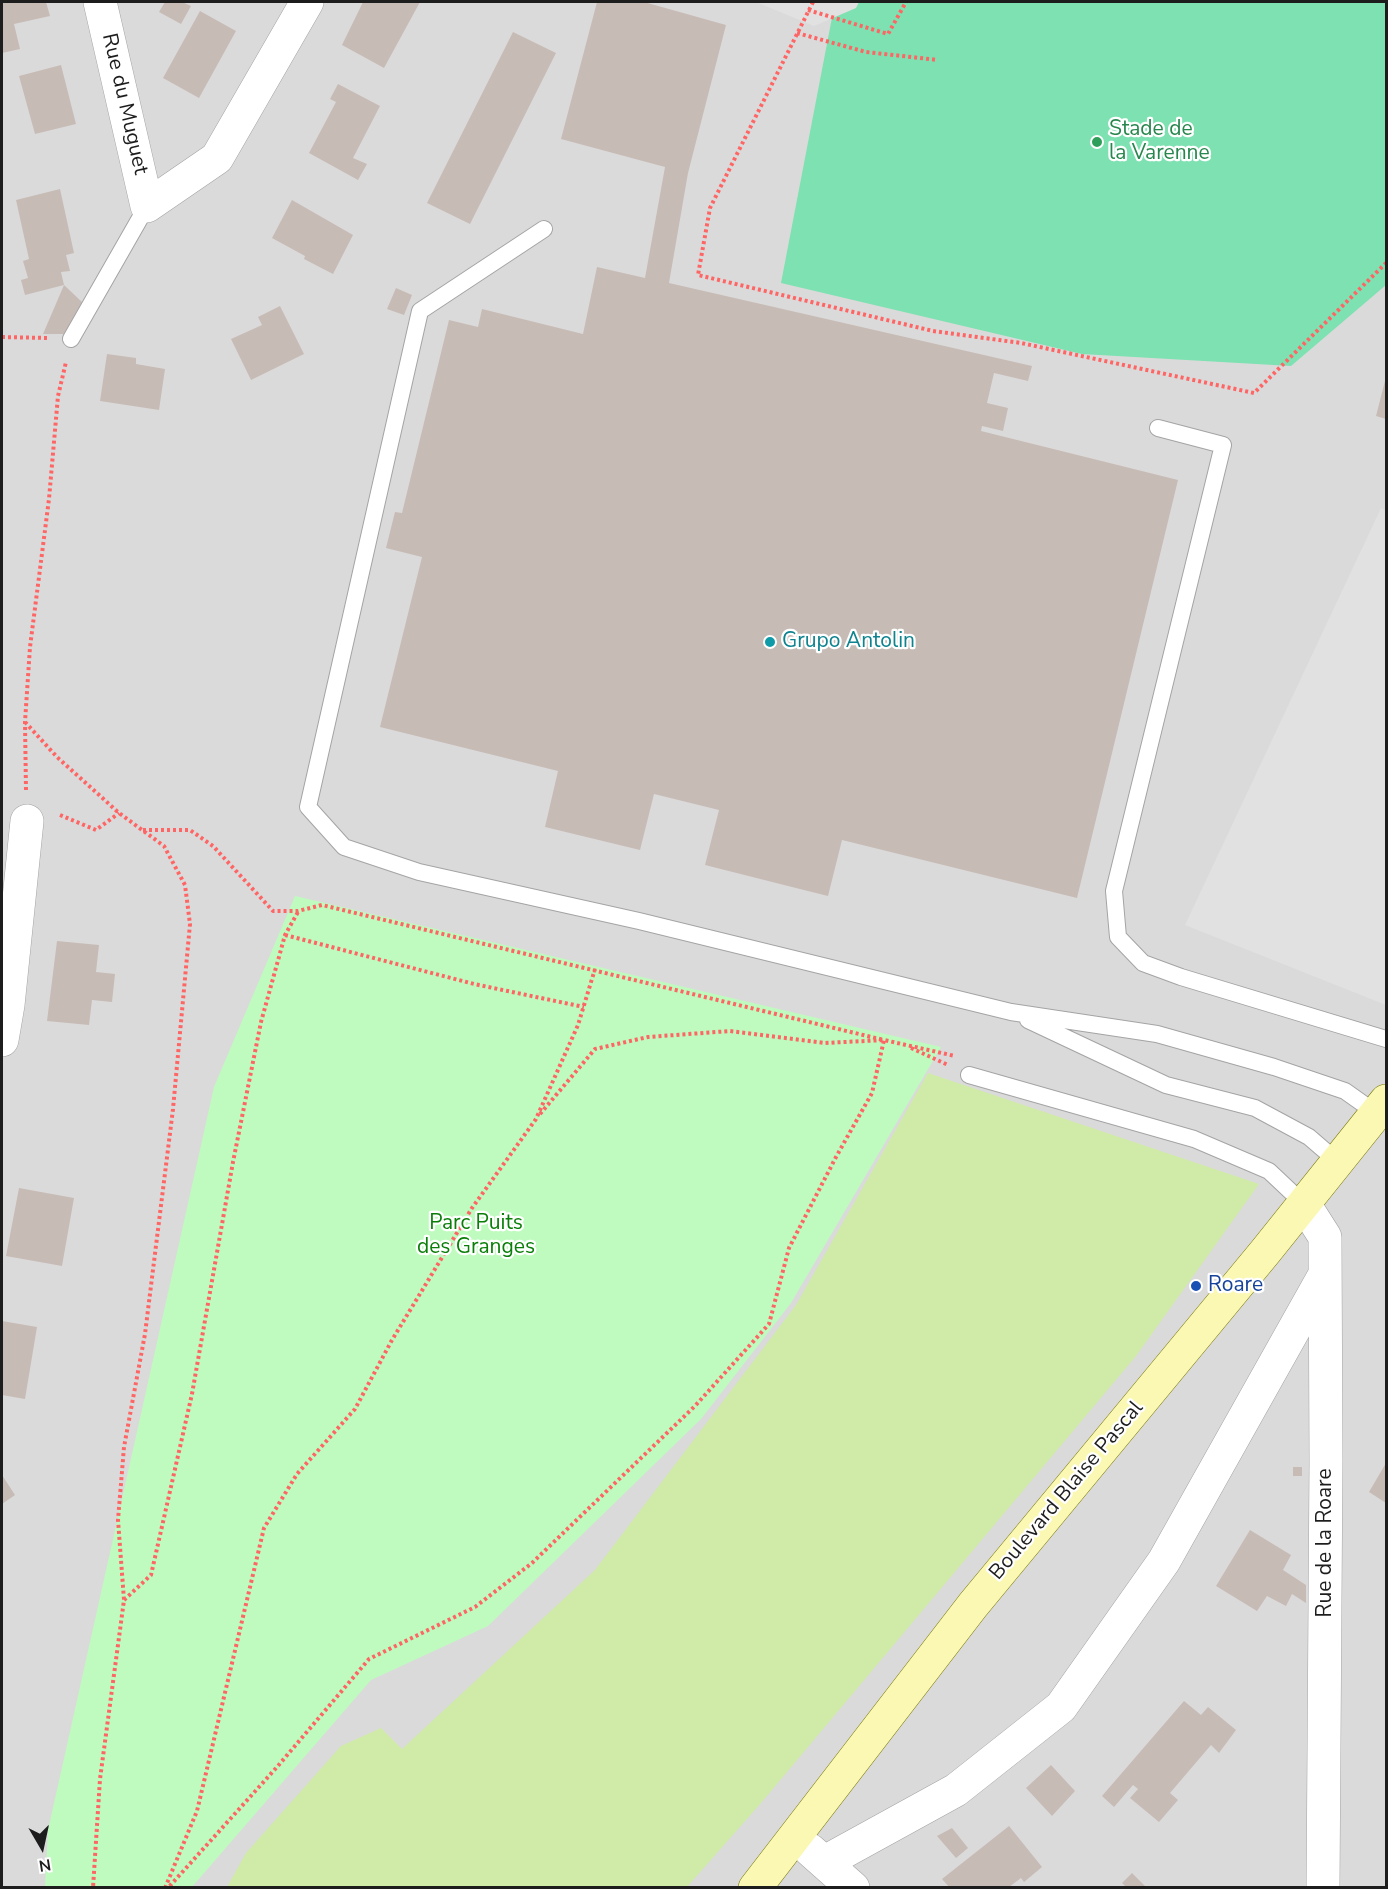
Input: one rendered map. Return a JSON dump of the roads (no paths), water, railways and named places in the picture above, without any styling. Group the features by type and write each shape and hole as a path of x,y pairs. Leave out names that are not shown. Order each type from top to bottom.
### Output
{"main road":[{"name":"Boulevard Blaise Pascal","path":"755,1887 973,1605 1304,1204 1381,1107"}],"street":[{"name":"Rue du Muguet","path":"100,2 147,206"},
{"path":"147,206 217,158 307,2"},
{"path":"2,1040 8,1005 27,821"},
{"name":"Rue de la Roare","path":"1304,1204 1325,1237 1323,1887"},
{"path":"825,1862 956,1790 1061,1707 1164,1562 1324,1276"},
{"path":"794,1839 853,1887"}],"lane":[{"path":"71,339 147,206"},
{"path":"544,229 420,311 308,807 344,847 419,872 639,921 1011,1012 1157,1034 1274,1067 1345,1091 1381,1107"},
{"path":"1158,428 1222,445 1114,891 1118,937 1143,963 1181,977 1386,1039"},
{"path":"1011,1012 1166,1085 1255,1108 1309,1137 1338,1162"},
{"path":"969,1075 1194,1139 1269,1171 1304,1204"}],"place":[{"name":"Stade de la Varenne","path":"1097,142"},
{"name":"Grupo Antolin","path":"770,642"},
{"name":"Roare","path":"1196,1286"}],"park label":[{"name":"Parc Puits des Granges","path":"476,1236"}]}
